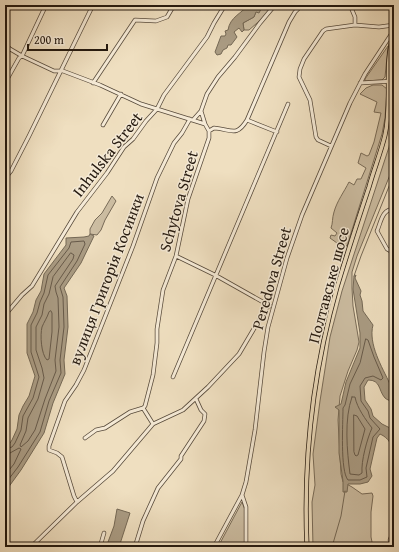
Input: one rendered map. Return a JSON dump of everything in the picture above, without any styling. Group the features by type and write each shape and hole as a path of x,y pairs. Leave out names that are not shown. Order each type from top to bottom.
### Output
{"main road":[{"name":"Полтавське шосе","path":"307,547 307,462 316,378 337,287 385,134 388,118 390,53 394,31"}],"street":[{"path":"5,83 19,58 22,56 46,5"},
{"path":"5,178 11,171 29,136 93,5"},
{"path":"93,83 135,20 156,21 167,17 174,5"},
{"name":"Inhulska Street","path":"5,315 32,286 77,212 107,173 124,147 158,109 164,95 207,37 225,5"},
{"path":"201,111 207,94 218,77 232,62 275,5"},
{"path":"209,131 214,128 238,131 242,128 247,120 289,22 295,12 302,5"},
{"path":"350,5 355,17 355,25"},
{"path":"331,146 318,140 316,137 310,100 299,78 300,69 304,59 323,31 326,29 355,25 378,27 394,25"},
{"name":"Peredova Street","path":"214,547 231,519 242,495 249,466 256,422 271,306 302,215 331,146 360,83 394,31"},
{"path":"5,46 54,71 60,71 93,83 141,104 205,124"},
{"path":"5,55 9,48"},
{"path":"360,83 394,81"},
{"path":"103,125 121,94"},
{"path":"173,377 288,104"},
{"name":"вулиця Григорія Косинки","path":"77,502 62,457 58,453 49,450 48,448 50,441 67,397 76,385 84,370 133,246 157,178 174,143 192,119 201,111"},
{"name":"Schytova Street","path":"143,408 147,400 153,375 157,343 157,324 163,290 176,256 188,198 209,138 209,131 201,111"},
{"path":"247,120 277,132"},
{"path":"394,209 389,209 384,213 377,231 387,249 394,253"},
{"path":"31,547 77,502 113,471 153,424 183,410 196,399 239,354 265,310 271,306 215,275 176,256"},
{"path":"135,547 143,521 158,488 181,459 204,421 205,414 201,410 196,399"},
{"path":"85,438 96,430 109,426 130,412 143,408 153,424"},
{"path":"242,495 246,507 246,547"},
{"path":"391,547 390,540 394,529"},
{"path":"100,547 104,533"}],"shaded area":[{"path":"262,5 272,5 265,16 249,30 244,30 243,23 254,17 256,11"},
{"path":"388,46 385,77 382,80 365,81 365,79"},
{"path":"373,85 382,85 387,89 385,118 382,134 347,246 339,245 330,238 331,235 335,236 337,233 331,228 335,208 349,182 354,185 357,179 361,179 366,168 358,163 361,153 367,156 369,155 374,142 381,113 374,112 377,102 360,94 366,88"},
{"path":"394,130 394,165 352,272 353,306 359,342 340,396 338,420 341,474 343,482 362,494 372,493 373,496 371,512 371,537 373,547 313,547 312,502 315,485 313,454 330,337 342,291 389,147 392,131"},
{"path":"112,196 116,201 101,230 97,235 90,234 90,229 95,220 102,213"},
{"path":"242,502 245,510 245,547 218,547"}],"water":[{"path":"248,5 262,5 259,13 256,12 254,17 243,23 244,30 242,32 239,28 234,32 237,37 231,45 228,45 221,54 217,55 215,52 221,36 225,36 225,31 228,30 231,22"},
{"path":"90,234 94,236 81,263 64,288 67,296 68,327 64,360 65,374 53,403 44,433 21,470 5,492 5,446 10,443 17,429 19,415 29,396 35,376 27,353 27,324 41,291 44,274 66,245 66,238 84,237 89,236"},
{"path":"356,275 355,278 361,291 360,295 363,311 373,325 372,340 374,348 394,395 394,402 385,398 377,384 372,380 368,380 364,387 365,400 371,409 373,416 382,424 394,430 394,454 390,442 380,434 377,438 370,469 372,476 368,482 348,484 347,492 343,492 339,453 339,410 335,407 341,404 346,382 360,348 360,333 353,289 354,276"},
{"path":"117,509 130,513 119,547 108,547 108,542 114,526"}],"waterway":[{"path":"354,276 394,174"},
{"path":"332,547 341,516 345,491"}]}
